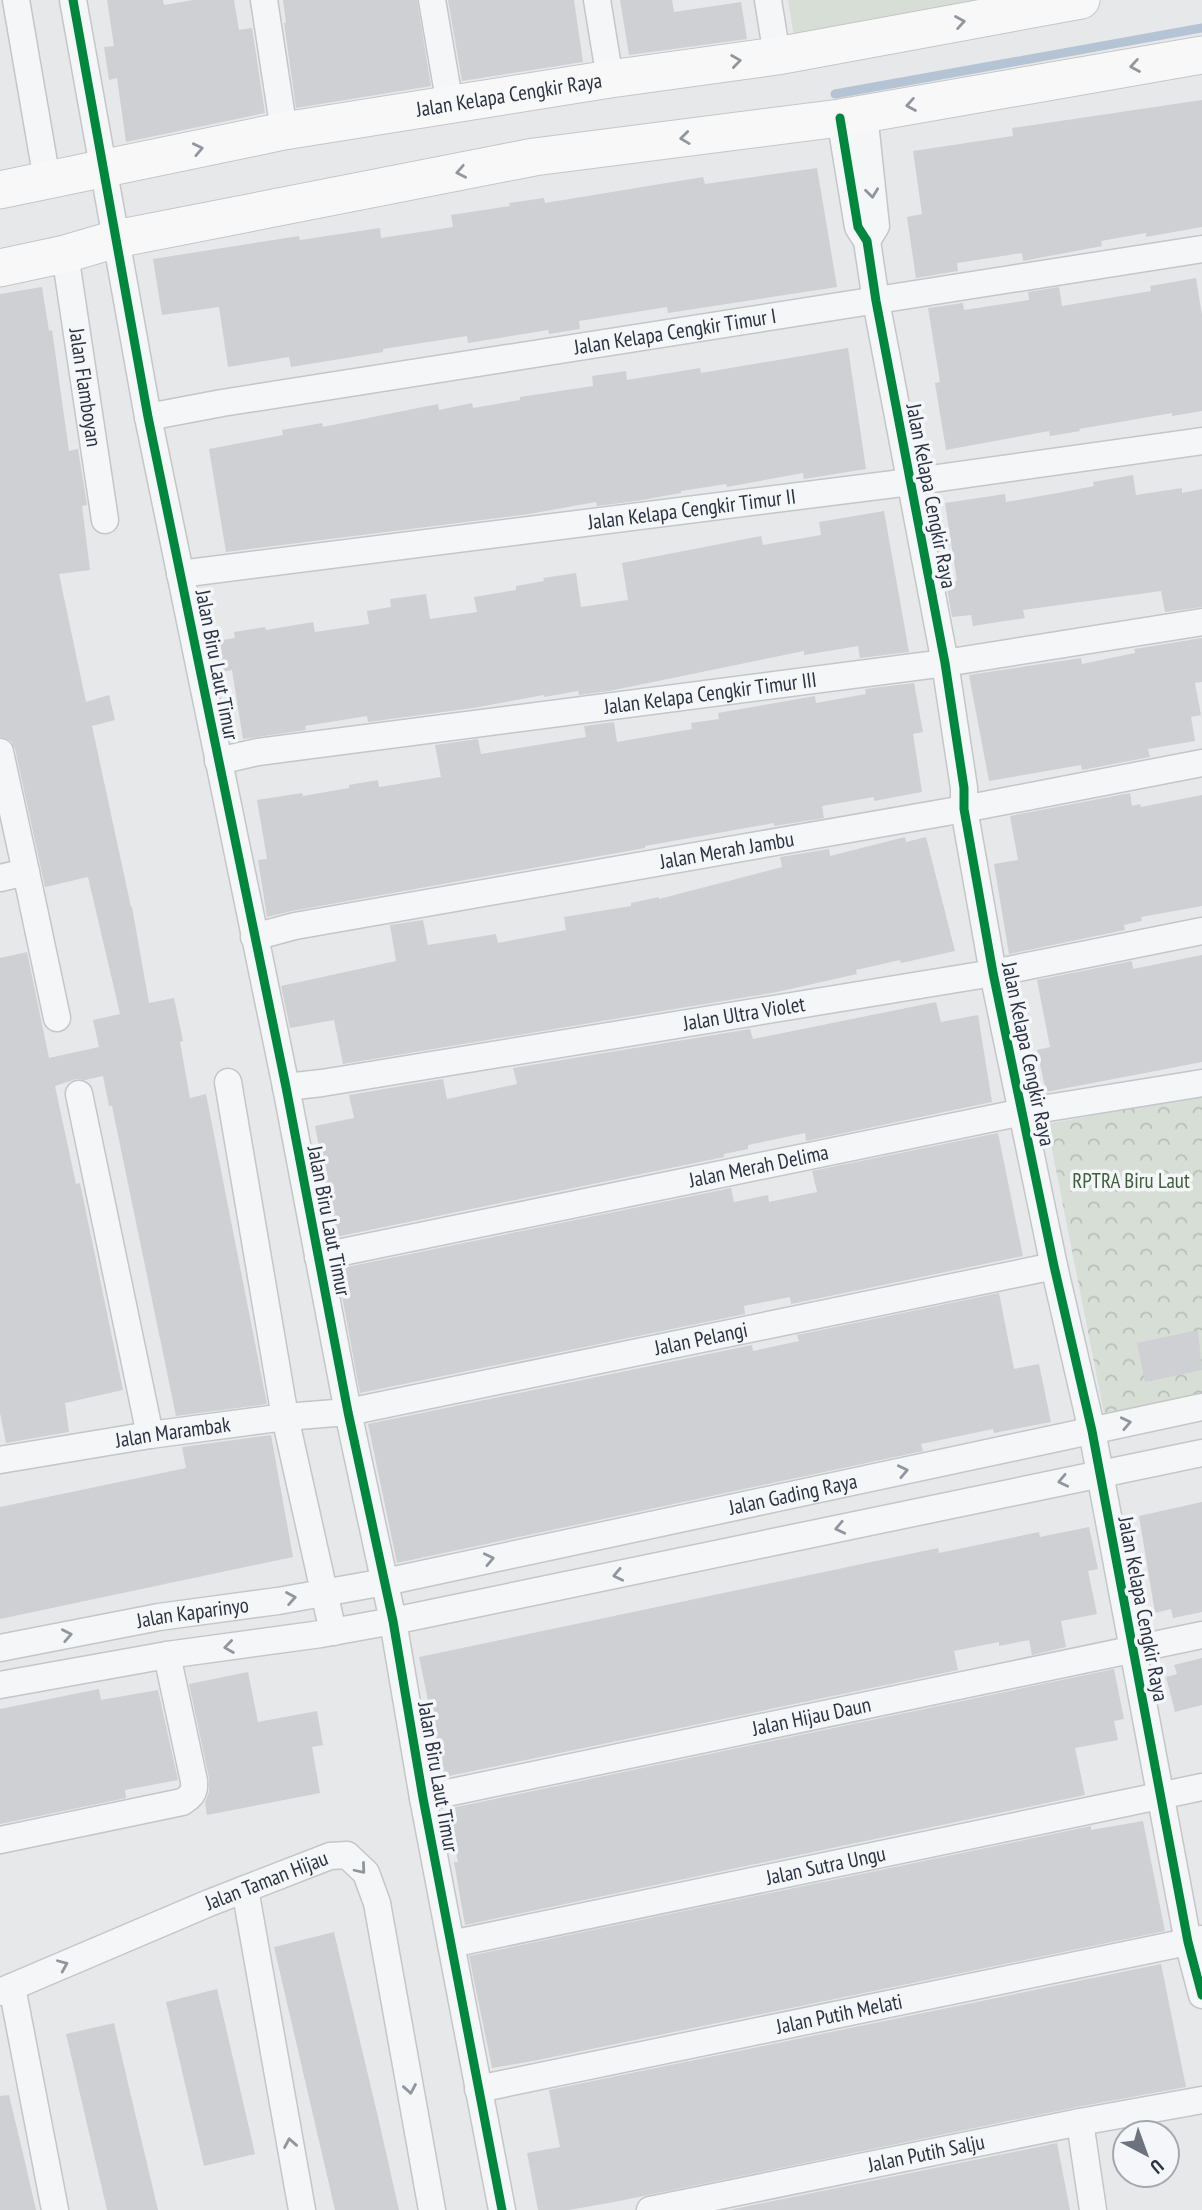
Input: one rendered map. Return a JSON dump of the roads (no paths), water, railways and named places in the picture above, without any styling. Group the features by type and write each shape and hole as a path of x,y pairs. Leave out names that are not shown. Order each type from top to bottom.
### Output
{"street":[{"path":"16,0 49,179"},
{"path":"73,0 104,168 90,246"},
{"path":"264,0 284,131"},
{"path":"432,0 450,105"},
{"path":"597,0 610,79"},
{"path":"768,0 777,56"},
{"name":"Jalan Kelapa Cengkir Raya","path":"0,190 284,131 610,79 777,56 1081,0"},
{"path":"0,268 90,246 534,157 852,115 1202,55"},
{"name":"Jalan Kelapa Cengkir Raya","path":"852,115 876,226 867,241 876,301 945,663 964,788 964,808 993,973 1054,1266 1092,1431 1160,1796 1195,1941 1202,1995"},
{"name":"Jalan Biru Laut Timur","path":"90,246 148,417 286,1087 318,1257 343,1412 390,1622 502,2210"},
{"name":"Jalan Flamboyan","path":"90,246 105,520"},
{"name":"Jalan Kelapa Cengkir Timur I","path":"148,417 222,403 1202,249"},
{"name":"Jalan Kelapa Cengkir Timur II","path":"180,574 910,482 1202,441"},
{"name":"Jalan Kelapa Cengkir Timur III","path":"218,761 258,752 945,663 1202,622"},
{"path":"0,752 57,1018"},
{"name":"Jalan Merah Jambu","path":"254,937 295,926 964,808 1202,763"},
{"path":"0,878 26,872"},
{"name":"Jalan Ultra Violet","path":"286,1087 993,973 1202,932"},
{"path":"229,1082 290,1417 330,1591 331,1632"},
{"name":"Jalan Merah Delima","path":"318,1257 1023,1112 1202,1083"},
{"path":"79,1094 150,1435"},
{"name":"Jalan Pelangi","path":"343,1412 1054,1266"},
{"name":"Jalan Gading Raya","path":"380,1583 1202,1406"},
{"name":"Jalan Marambak","path":"0,1460 150,1435 343,1412"},
{"name":"Jalan Gading Raya","path":"0,1685 167,1655 390,1622 1202,1453"},
{"path":"422,1574 430,1614"},
{"name":"Jalan Kaparinyo","path":"0,1648 159,1617 380,1583"},
{"name":"Jalan Hijau Daun","path":"423,1798 1202,1635"},
{"path":"0,1840 182,1802 191,1797 195,1789 194,1781 167,1655"},
{"name":"Jalan Sutra Ungu","path":"451,1944 1202,1787"},
{"name":"Jalan Taman Hijau","path":"6,1989 245,1889 330,1856 347,1855 366,1873 377,1903 432,2210"},
{"path":"245,1889 302,2210"},
{"name":"Jalan Putih Melati","path":"478,2089 1195,1941"},
{"path":"6,1989 55,2210"},
{"name":"Jalan Putih Salju","path":"650,2210 1080,2122 1202,2100"},
{"path":"1080,2122 1093,2210"}],"waterway":[{"path":"835,94 1202,28"}],"park label":[{"name":"RPTRA Biru Laut","path":"1131,1181"}]}
